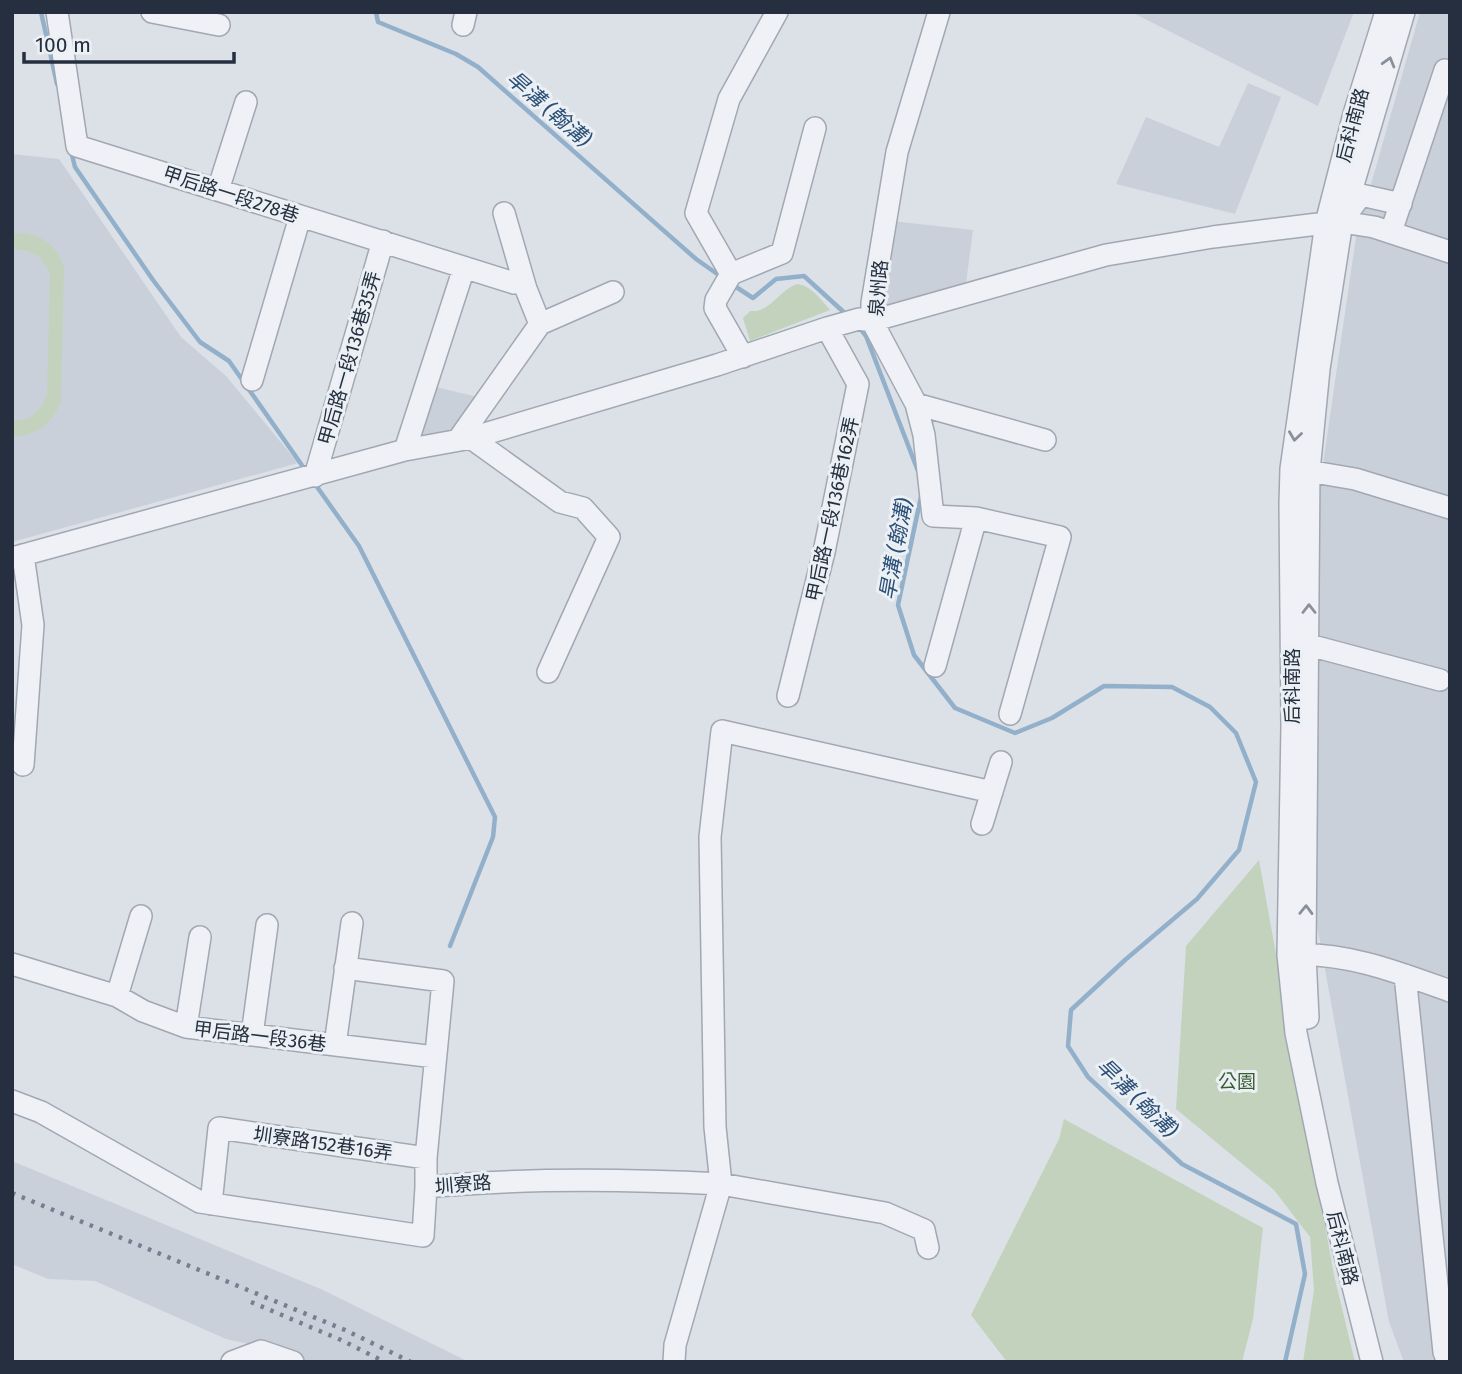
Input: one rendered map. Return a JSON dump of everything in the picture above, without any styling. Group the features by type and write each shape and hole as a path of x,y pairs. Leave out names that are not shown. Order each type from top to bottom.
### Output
{"street":[{"name":"甲后路一段278巷","path":"57,12 77,146 514,283"},
{"path":"152,12 219,25"},
{"path":"731,274 696,213 729,99 777,12"},
{"name":"泉州路","path":"939,12 897,152 872,303 851,323 916,404 925,435 933,516 976,518 1060,537 1010,714"},
{"name":"后科南路","path":"1372,1362 1316,1129 1296,1033 1292,726 1300,470 1334,222 1354,114 1386,12"},
{"name":"后科南路","path":"1334,222 1404,12"},
{"path":"1391,232 1445,70 1450,72"},
{"path":"218,190 246,102"},
{"path":"743,357 715,308 716,300 731,274 782,253 815,128"},
{"path":"1334,222 1361,195 1401,204"},
{"path":"504,213 526,289 540,324"},
{"path":"252,380 300,216"},
{"path":"23,765 33,625 18,557 405,450 464,439 851,323 1106,255 1213,237 1334,222 1391,232 1450,252"},
{"name":"甲后路一段136巷35弄","path":"311,477 383,241"},
{"path":"405,450 464,268"},
{"path":"464,439 540,324 613,292"},
{"name":"甲后路一段136巷162弄","path":"788,696 824,552 858,384 851,323"},
{"path":"916,404 1045,440"},
{"path":"464,439 560,502 583,508 609,537 548,672"},
{"path":"1300,470 1354,479 1450,508"},
{"name":"后科南路","path":"1300,470 1309,645 1296,955 1320,1099 1383,1362"},
{"path":"935,666 976,518"},
{"path":"1309,645 1440,680"},
{"path":"674,1362 675,1345 721,1184 715,1126 710,836 722,731 992,792"},
{"path":"982,824 1001,762"},
{"path":"117,996 141,916"},
{"path":"335,1045 352,923"},
{"path":"252,1035 267,925"},
{"path":"186,1027 200,937"},
{"path":"1296,955 1354,961 1450,990"},
{"name":"甲后路一段36巷","path":"12,964 117,996 143,1011 186,1027 435,1057"},
{"path":"345,968 443,981 426,1158 426,1187"},
{"path":"1405,975 1444,1352 1448,1362"},
{"name":"圳寮路","path":"12,1101 41,1112 200,1202 211,1204 423,1236 426,1187 485,1181 596,1180 721,1184 885,1213 924,1230 928,1248"},
{"name":"圳寮路152巷16弄","path":"211,1204 219,1128 426,1158"},
{"path":"232,1362 261,1351 293,1362"}],"shaded area":[{"path":"1131,12 1354,12 1318,106"},
{"path":"1420,12 1450,12 1450,1362 1404,1362 1389,1322 1316,920 1314,526 1356,237"},
{"path":"1248,83 1281,97 1235,214 1116,184 1146,117 1219,147"},
{"path":"12,154 59,159 181,337 226,376 298,463 12,542"},
{"path":"892,221 973,230 965,291 924,303 884,305"},
{"path":"436,387 482,398 456,432 422,435"},
{"path":"12,1161 323,1290 469,1362 292,1362 266,1348 226,1339 95,1281 48,1279 12,1264"}],"green space":[{"path":"22,233 49,243 58,253 64,267 61,400 54,415 43,427 29,434 12,436 12,421 34,414 47,394 50,273 36,255 25,250 12,249 12,234"},
{"path":"798,284 812,291 830,310 750,341 743,318 750,311 757,311 769,305"},
{"name":"公園","path":"1259,860 1334,1275 1355,1362 1303,1362 1314,1290 1310,1237 1274,1190 1176,1109 1186,946"},
{"path":"1064,1119 1263,1228 1253,1319 1242,1362 1007,1362 971,1315 1059,1139"}],"waterway":[{"path":"41,12 57,84"},
{"name":"旱溝 (翰溝)","path":"376,12 378,22 456,54 478,67 696,259 723,278"},
{"path":"71,151 75,167 153,280 200,342 229,361 306,471"},
{"name":"旱溝 (翰溝)","path":"733,285 753,298 776,279 804,276 848,316"},
{"name":"旱溝 (翰溝)","path":"859,327 866,336 918,471"},
{"path":"315,484 359,546 495,817 493,837 450,946"},
{"name":"旱溝 (翰溝)","path":"922,492 898,605 914,655 955,708 1015,733 1052,718 1104,686 1172,687 1210,707 1236,733 1256,782 1239,850 1197,899 1071,1010 1068,1046 1088,1077 1182,1164 1296,1224 1305,1274 1285,1362"}],"railway":[{"path":"12,1193 345,1330 411,1362"},
{"path":"251,1302 385,1362"}]}
